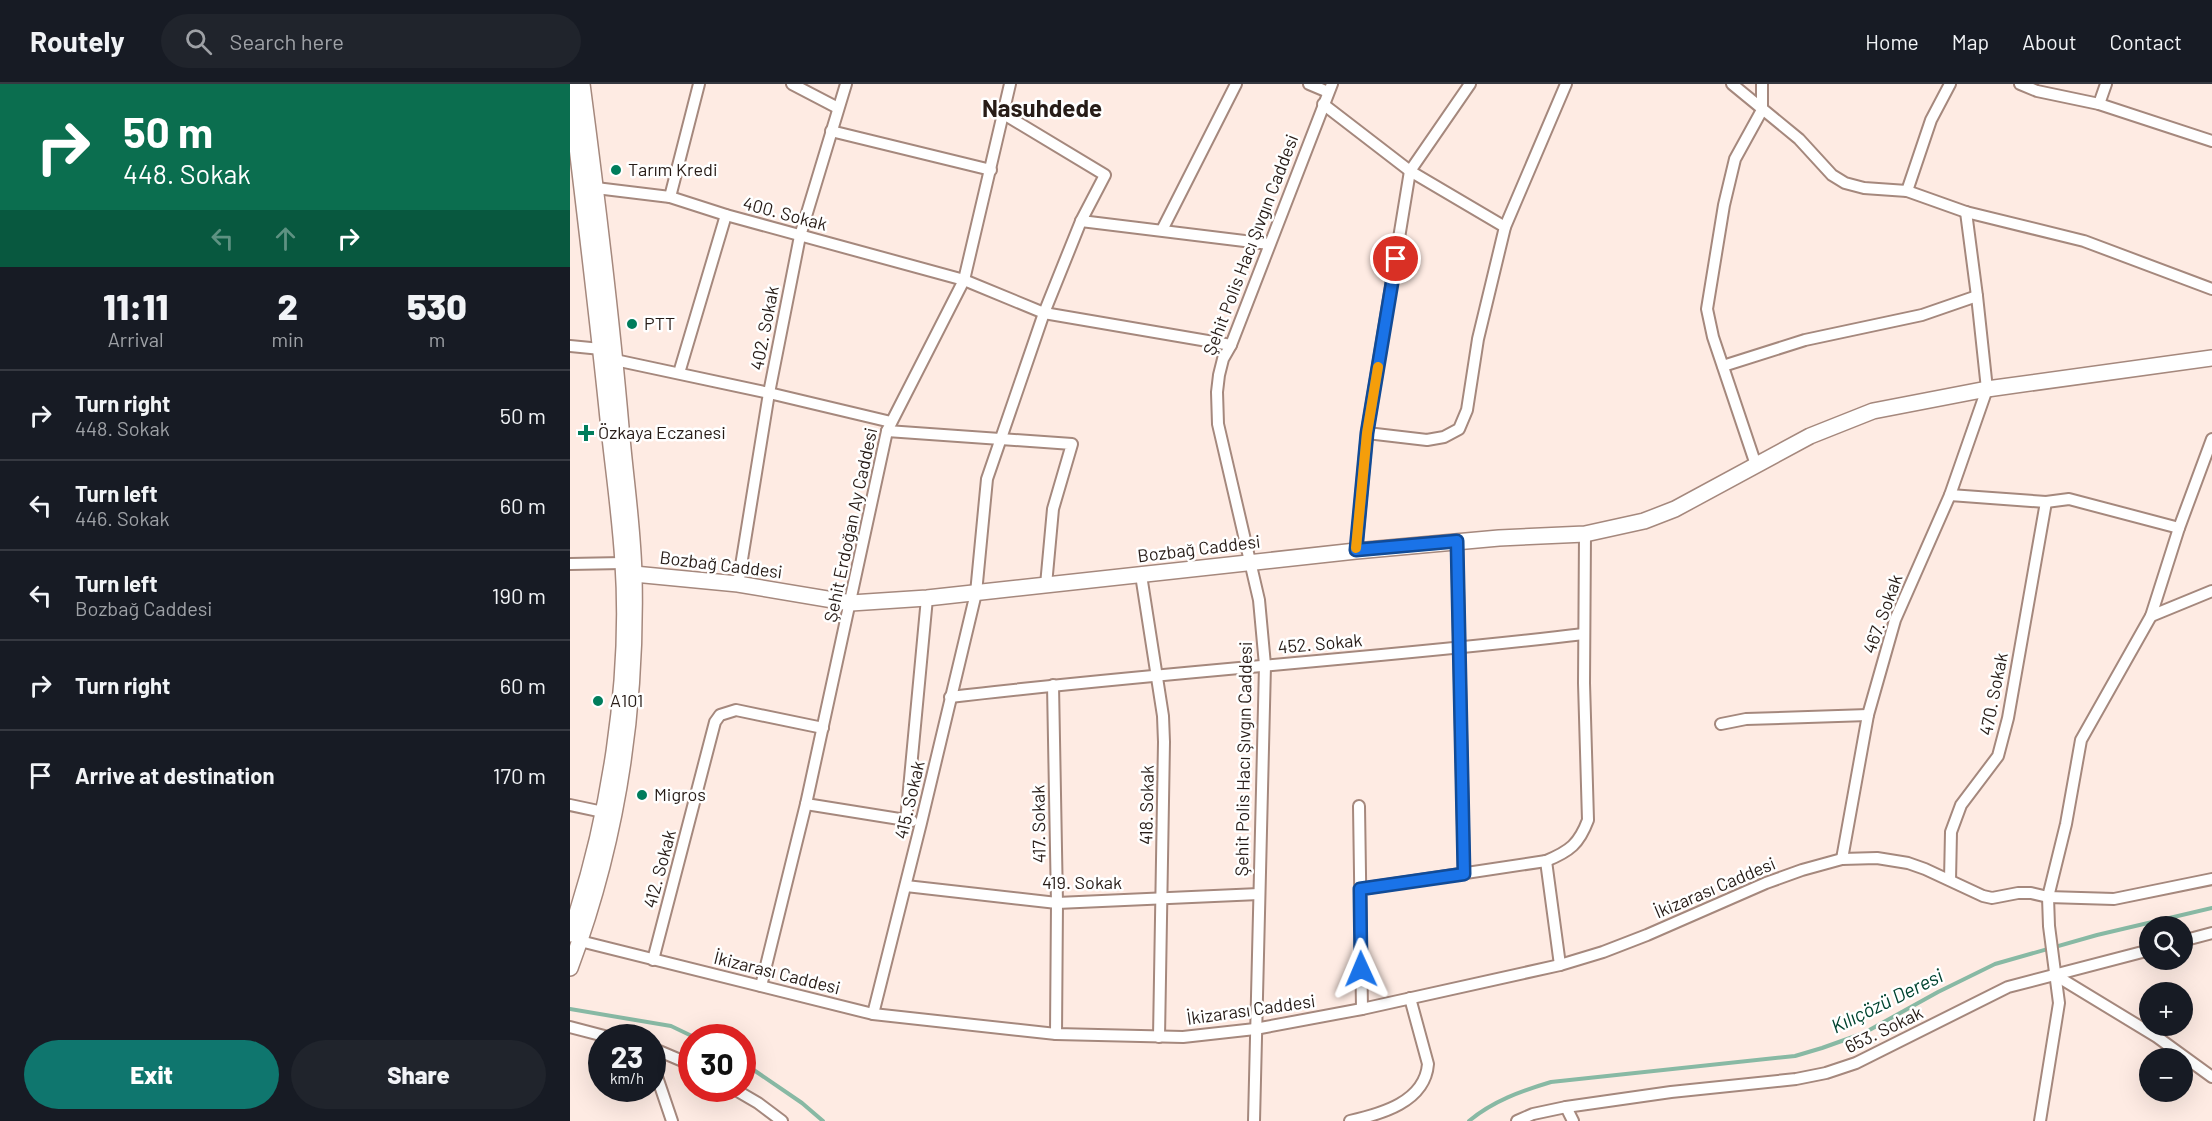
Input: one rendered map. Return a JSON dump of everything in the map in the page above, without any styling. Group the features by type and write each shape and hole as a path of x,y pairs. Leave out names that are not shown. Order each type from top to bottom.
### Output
{"main road":[{"path":"579,911 609,841 626,742 634,647 615,360 582,84"},
{"path":"570,89 629,569 615,741 603,812 579,911 570,968"},
{"name":"Bozbağ Caddesi","path":"629,569 851,603 976,593 1356,550 1457,541 1586,534 1660,515 1810,436 1873,411 1987,389 2212,358"}],"street":[{"path":"670,197 699,84"},
{"path":"792,84 838,108"},
{"name":"402. Sokak","path":"738,584 769,393 800,236 846,84"},
{"name":"Şehit Erdoğan Ay Caddesi","path":"761,986 806,804 889,426 964,280 1010,84"},
{"path":"1162,230 1236,84"},
{"path":"1309,84 1330,88"},
{"path":"1356,550 1367,433 1410,171 1470,84"},
{"path":"1367,433 1427,440 1444,437 1459,429 1467,410 1478,339 1505,227 1566,84"},
{"path":"1732,84 1798,139 1832,175 1845,183 1864,188 1906,191 1966,212 2084,241 2212,289"},
{"path":"1756,465 1713,337 1707,309 1735,159 1762,110 1762,84"},
{"path":"1906,191 1932,120 1950,84"},
{"path":"2020,84 2037,91 2099,104 2212,141"},
{"path":"2099,104 2106,84"},
{"name":"Şehit Polis Hacı Şıvgın Caddesi","path":"1254,1121 1265,665 1259,600 1218,424 1217,392 1223,359 1231,345 1330,88"},
{"path":"1323,104 1410,171 1505,227"},
{"name":"415. Sokak","path":"873,1014 976,593 987,479 1044,313 1082,221 1104,175 1002,113"},
{"path":"831,131 991,170"},
{"name":"400. Sokak","path":"596,188 670,197 800,236 964,280 1044,313 1231,345"},
{"path":"1966,212 1987,389"},
{"path":"679,373 726,215"},
{"path":"1082,221 1269,244"},
{"path":"1723,366 1805,340 1922,315 1977,296"},
{"path":"570,346 601,349"},
{"path":"615,360 769,393 889,426 1000,439 1072,444 1053,509 1046,585"},
{"name":"467. Sokak","path":"1842,859 1868,715 1895,620 1950,495 1987,389"},
{"path":"2040,1121 2059,1004 2049,926 2048,897 2066,824 2081,740 2151,616 2179,528 2212,439"},
{"path":"1950,495 2046,502 2069,499 2179,528"},
{"name":"470. Sokak","path":"1950,880 1951,832 1961,805 1998,756 2008,718 2046,502"},
{"path":"1360,889 1546,861 1573,846 1582,836 1588,820 1584,634 1586,534"},
{"path":"1457,541 1464,874"},
{"path":"570,564 629,569"},
{"name":"418. Sokak","path":"1141,575 1163,716 1163,899 1159,1037"},
{"path":"2151,616 2212,591"},
{"path":"906,821 927,598"},
{"name":"452. Sokak","path":"951,697 1053,685 1459,649 1584,634"},
{"name":"417. Sokak","path":"1053,685 1057,903 1056,1034"},
{"name":"412. Sokak","path":"653,960 715,722 720,715 736,710 823,728"},
{"path":"1721,724 1746,719 1868,715"},
{"path":"806,804 921,822"},
{"path":"570,805 603,812"},
{"path":"1359,806 1362,1009"},
{"name":"İkizarası Caddesi","path":"575,938 653,960 873,1014 1056,1034 1206,1036 1362,1009 1560,965 1647,935 1766,883 1842,859 1894,860 1925,869 1992,898 2031,893 2048,897 2114,899 2212,879"},
{"path":"1546,861 1560,965"},
{"name":"419. Sokak","path":"906,886 1057,903 1259,894"},
{"path":"2193,938 2212,933"},
{"name":"653. Sokak","path":"1517,1121 1533,1114 1566,1107 1671,1092 1796,1080 1826,1073 1856,1063 2008,987 2139,953"},
{"path":"2055,975 2157,1037 2212,1077"},
{"path":"1350,1121 1382,1113 1400,1104 1423,1084 1428,1064 1410,999"},
{"path":"570,1027 588,1032"},
{"path":"756,1101 782,1121"},
{"path":"666,1102 672,1121"},
{"path":"1566,1107 1574,1121"}],"waterway":[{"name":"Kılıçözü Deresi","path":"1469,1121 1508,1097 1551,1082 1795,1056 1864,1033 1995,964 2097,935 2212,908"},
{"name":"Kılıçözü Deresi","path":"570,1009 671,1026 678,1029"},
{"name":"Kılıçözü Deresi","path":"756,1072 802,1103 823,1121"}],"slow traffic":[{"path":"1356,548 1367,433 1378,367"}],"place":[{"name":"Tarım Kredi","path":"616,170"},
{"name":"PTT","path":"632,324"},
{"name":"Özkaya Eczanesi","path":"586,433"},
{"name":"A101","path":"598,701"},
{"name":"Migros","path":"642,795"}],"district":[{"name":"Nasuhdede","path":"1042,109"}],"route":[{"path":"1361,969 1360,889 1464,874 1457,541 1356,550 1367,433 1396,259"}]}
